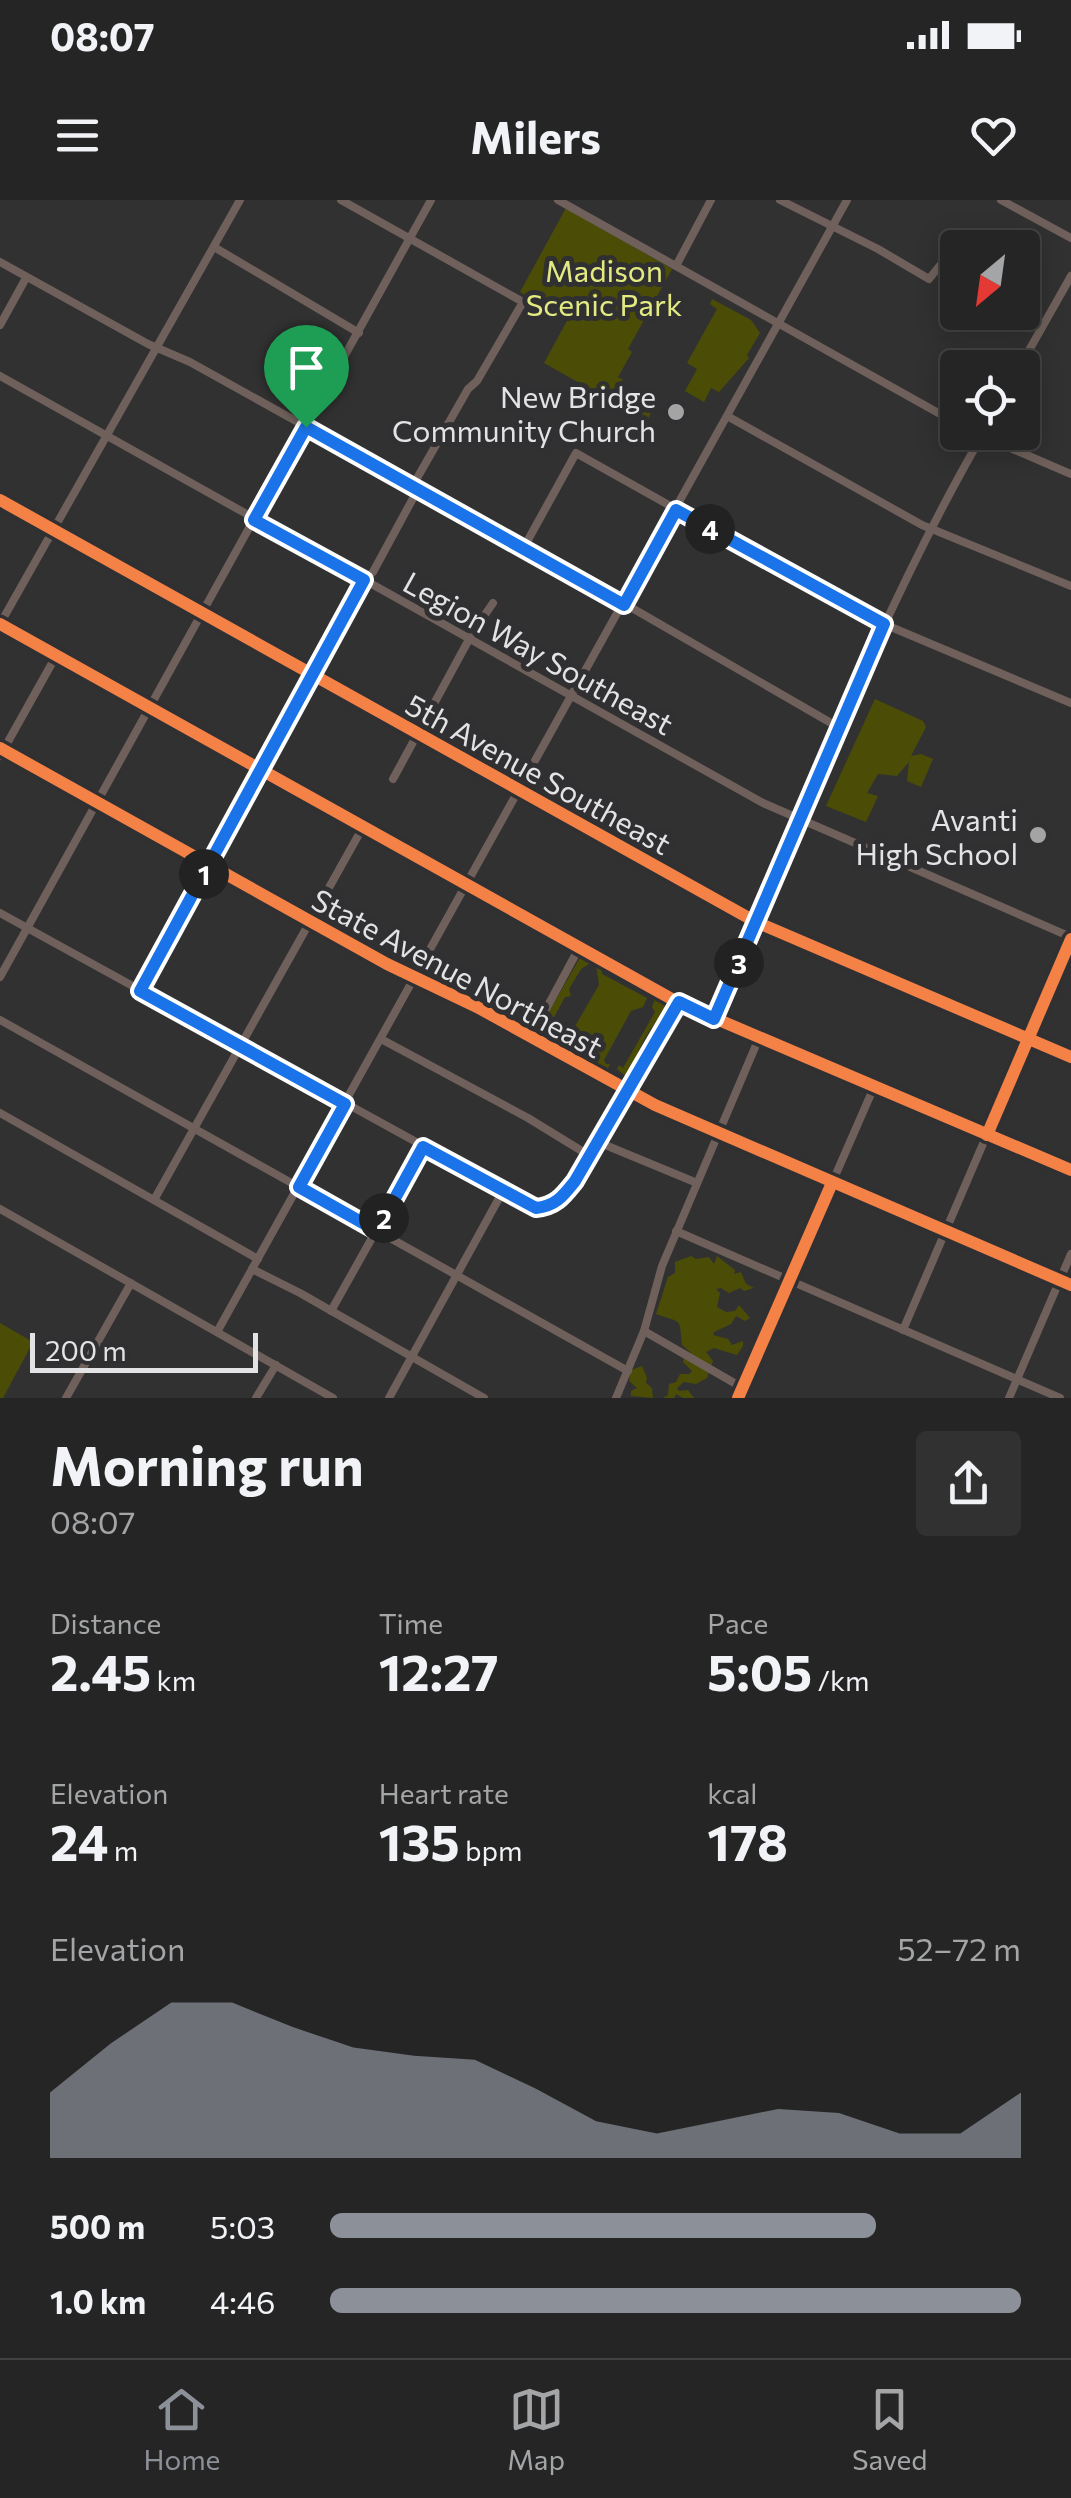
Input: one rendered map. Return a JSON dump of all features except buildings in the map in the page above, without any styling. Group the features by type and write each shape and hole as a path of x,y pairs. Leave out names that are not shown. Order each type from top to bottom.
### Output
{"main road":[{"path":"0,624 679,1002 1071,1170"},
{"name":"State Avenue Northeast","path":"1,751 627,1090 1071,1285"}],"street":[{"path":"0,624 240,200"},
{"path":"140,991 364,580 373,572 468,389 477,381 524,302 341,200"},
{"path":"0,977 431,200"},
{"path":"558,200 940,414"},
{"path":"676,266 712,200"},
{"path":"780,200 929,279 940,265"},
{"path":"216,1332 848,200"},
{"path":"1001,200 1071,238"},
{"path":"214,246 359,332"},
{"path":"0,262 155,348 190,362 838,727"},
{"path":"1029,350 1071,276"},
{"path":"0,325 26,278"},
{"name":"Legion Way Southeast","path":"0,376 798,820 1071,938"},
{"path":"729,418 931,527 1071,586"},
{"path":"714,1019 884,624 971,450"},
{"path":"1016,450 1071,474"},
{"path":"523,549 576,453 884,624 1071,702"},
{"name":"5th Avenue Southeast","path":"0,500 756,922 1071,1057"},
{"path":"393,779 493,604"},
{"path":"1,751 56,656"},
{"path":"154,1200 363,827"},
{"path":"0,913 536,1208 554,1204 575,1181 679,1002"},
{"path":"903,1330 1071,938"},
{"path":"531,1037 579,948"},
{"path":"0,1020 628,1372"},
{"path":"616,1398 644,1331 662,1266 758,1038"},
{"path":"381,1039 590,1156"},
{"path":"738,1398 874,1087"},
{"path":"0,1113 258,1259"},
{"path":"598,1142 697,1183"},
{"path":"331,1311 423,1147"},
{"path":"388,1398 503,1192"},
{"path":"0,1209 333,1398"},
{"path":"676,1231 1060,1398"},
{"path":"1009,1398 1071,1254"},
{"path":"252,1269 484,1398"},
{"path":"66,1398 131,1283"},
{"path":"644,1331 743,1388"},
{"path":"256,1398 276,1366"}],"green space":[{"name":"Madison Scenic Park","path":"566,208 672,269 628,349 632,352 618,377 623,380 620,386 631,394 628,400 651,413 647,421 544,363 568,319 520,292"},
{"path":"712,299 751,320 760,333 747,355 749,358 719,392 711,388 704,402 685,391 697,369 687,363 717,309 710,304"},
{"path":"875,699 923,721 926,727 911,756 921,754 933,759 921,787 907,781 909,762 897,776 878,774 867,793 878,796 866,822 826,806"},
{"path":"581,956 592,962 581,969 569,989 571,996 565,997 552,1021 570,1043 543,1028 543,1022"},
{"path":"596,965 601,965 602,974 647,998 643,1007 631,1011 604,1060 610,1064 607,1070 576,1053 570,1035 599,985"},
{"path":"655,999 669,1007 644,1039 631,1075 624,1075 617,1069 619,1065 623,1068 655,1012"},
{"path":"691,1256 709,1257 714,1264 717,1256 735,1270 734,1274 741,1272 746,1284 754,1288 729,1293 716,1289 720,1293 717,1307 726,1312 735,1311 739,1305 750,1318 745,1321 736,1316 731,1324 714,1332 713,1335 728,1339 732,1345 743,1341 743,1346 737,1355 714,1348 706,1352 713,1361 707,1378 696,1384 684,1382 677,1388 688,1390 694,1398 676,1394 674,1398 663,1398 668,1395 669,1384 676,1382 680,1374 692,1371 683,1362 684,1356 691,1353 682,1345 678,1322 656,1314 668,1277 675,1273 675,1262"},
{"path":"0,1323 33,1342 3,1398 0,1398"},
{"path":"642,1366 653,1398 631,1396 637,1388 629,1381 631,1370"}],"cycle path":[{"path":"0,500 756,922 1071,1057"},
{"path":"0,624 679,1003 1071,1170"},
{"path":"0,748 387,964 477,1007 655,1105 1071,1285"},
{"path":"987,1135 1071,939"},
{"path":"738,1398 832,1183"}],"place":[{"name":"New Bridge Community Church","path":"676,412"},
{"name":"Avanti High School","path":"1038,835"}],"route":[{"path":"306,427 624,605 676,510 884,624 714,1019 679,1002 575,1181 560,1201 548,1207 536,1208 423,1147 377,1231 299,1187 345,1104 140,991 364,580 254,520 306,427"}]}
